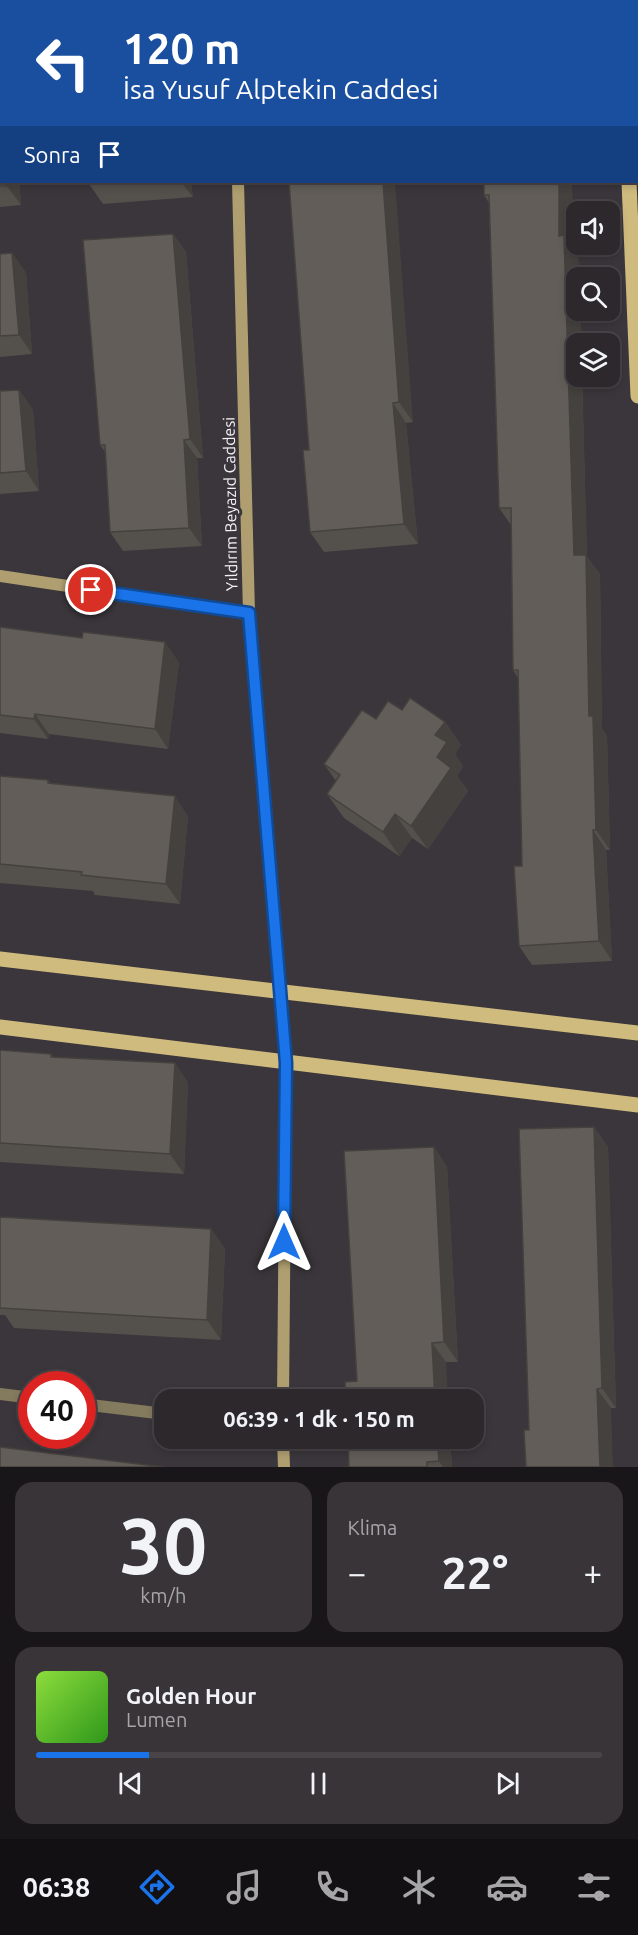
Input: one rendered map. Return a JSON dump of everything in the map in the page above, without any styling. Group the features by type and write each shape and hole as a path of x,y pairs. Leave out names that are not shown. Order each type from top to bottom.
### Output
{"main road":[{"path":"629,183 638,396"},
{"path":"0,959 638,1033"},
{"path":"0,1026 638,1105"}],"street":[{"name":"Yıldırım Beyazıd Caddesi","path":"238,183 249,613 286,1063 283,1389"},
{"path":"0,576 249,613"},
{"path":"0,1394 18,1396"},
{"path":"96,1406 154,1412"},
{"path":"284,1449 285,1467"}],"building":[{"path":"289,183 383,183 399,402 393,403 404,524 310,532 303,450 309,450"},
{"path":"484,183 559,183 559,236 564,235 566,387 569,387 574,555 586,555 589,716 593,716 596,830 593,830 599,941 519,946 514,866 522,866 518,670 513,670 511,508 499,508 489,195 484,195"},
{"path":"173,234 190,439 184,440 189,528 110,532 105,445 100,445 83,240"},
{"path":"12,253 19,335 0,336 0,254"},
{"path":"19,390 26,471 0,473 0,391"},
{"path":"0,627 82,638 83,632 165,642 155,729 35,714 34,719 0,715"},
{"path":"410,698 445,722 435,735 447,742 437,757 451,768 411,826 395,814 383,832 327,794 340,775 324,764 362,710 376,719 388,701 402,710"},
{"path":"0,776 175,796 166,884 81,875 82,872 0,864"},
{"path":"0,1050 51,1054 51,1057 175,1063 170,1154 0,1143"},
{"path":"594,1127 602,1388 597,1389 600,1467 526,1467 524,1430 529,1430 519,1129"},
{"path":"434,1147 444,1342 432,1343 434,1389 345,1389 345,1382 357,1381 344,1151"},
{"path":"0,1217 211,1229 207,1320 0,1308"},
{"path":"0,1447 163,1467 0,1467"},
{"path":"348,1449 438,1449 439,1461 427,1462 427,1467 349,1467"}],"route":[{"path":"91,590 249,613 286,1063 284,1242"}]}
